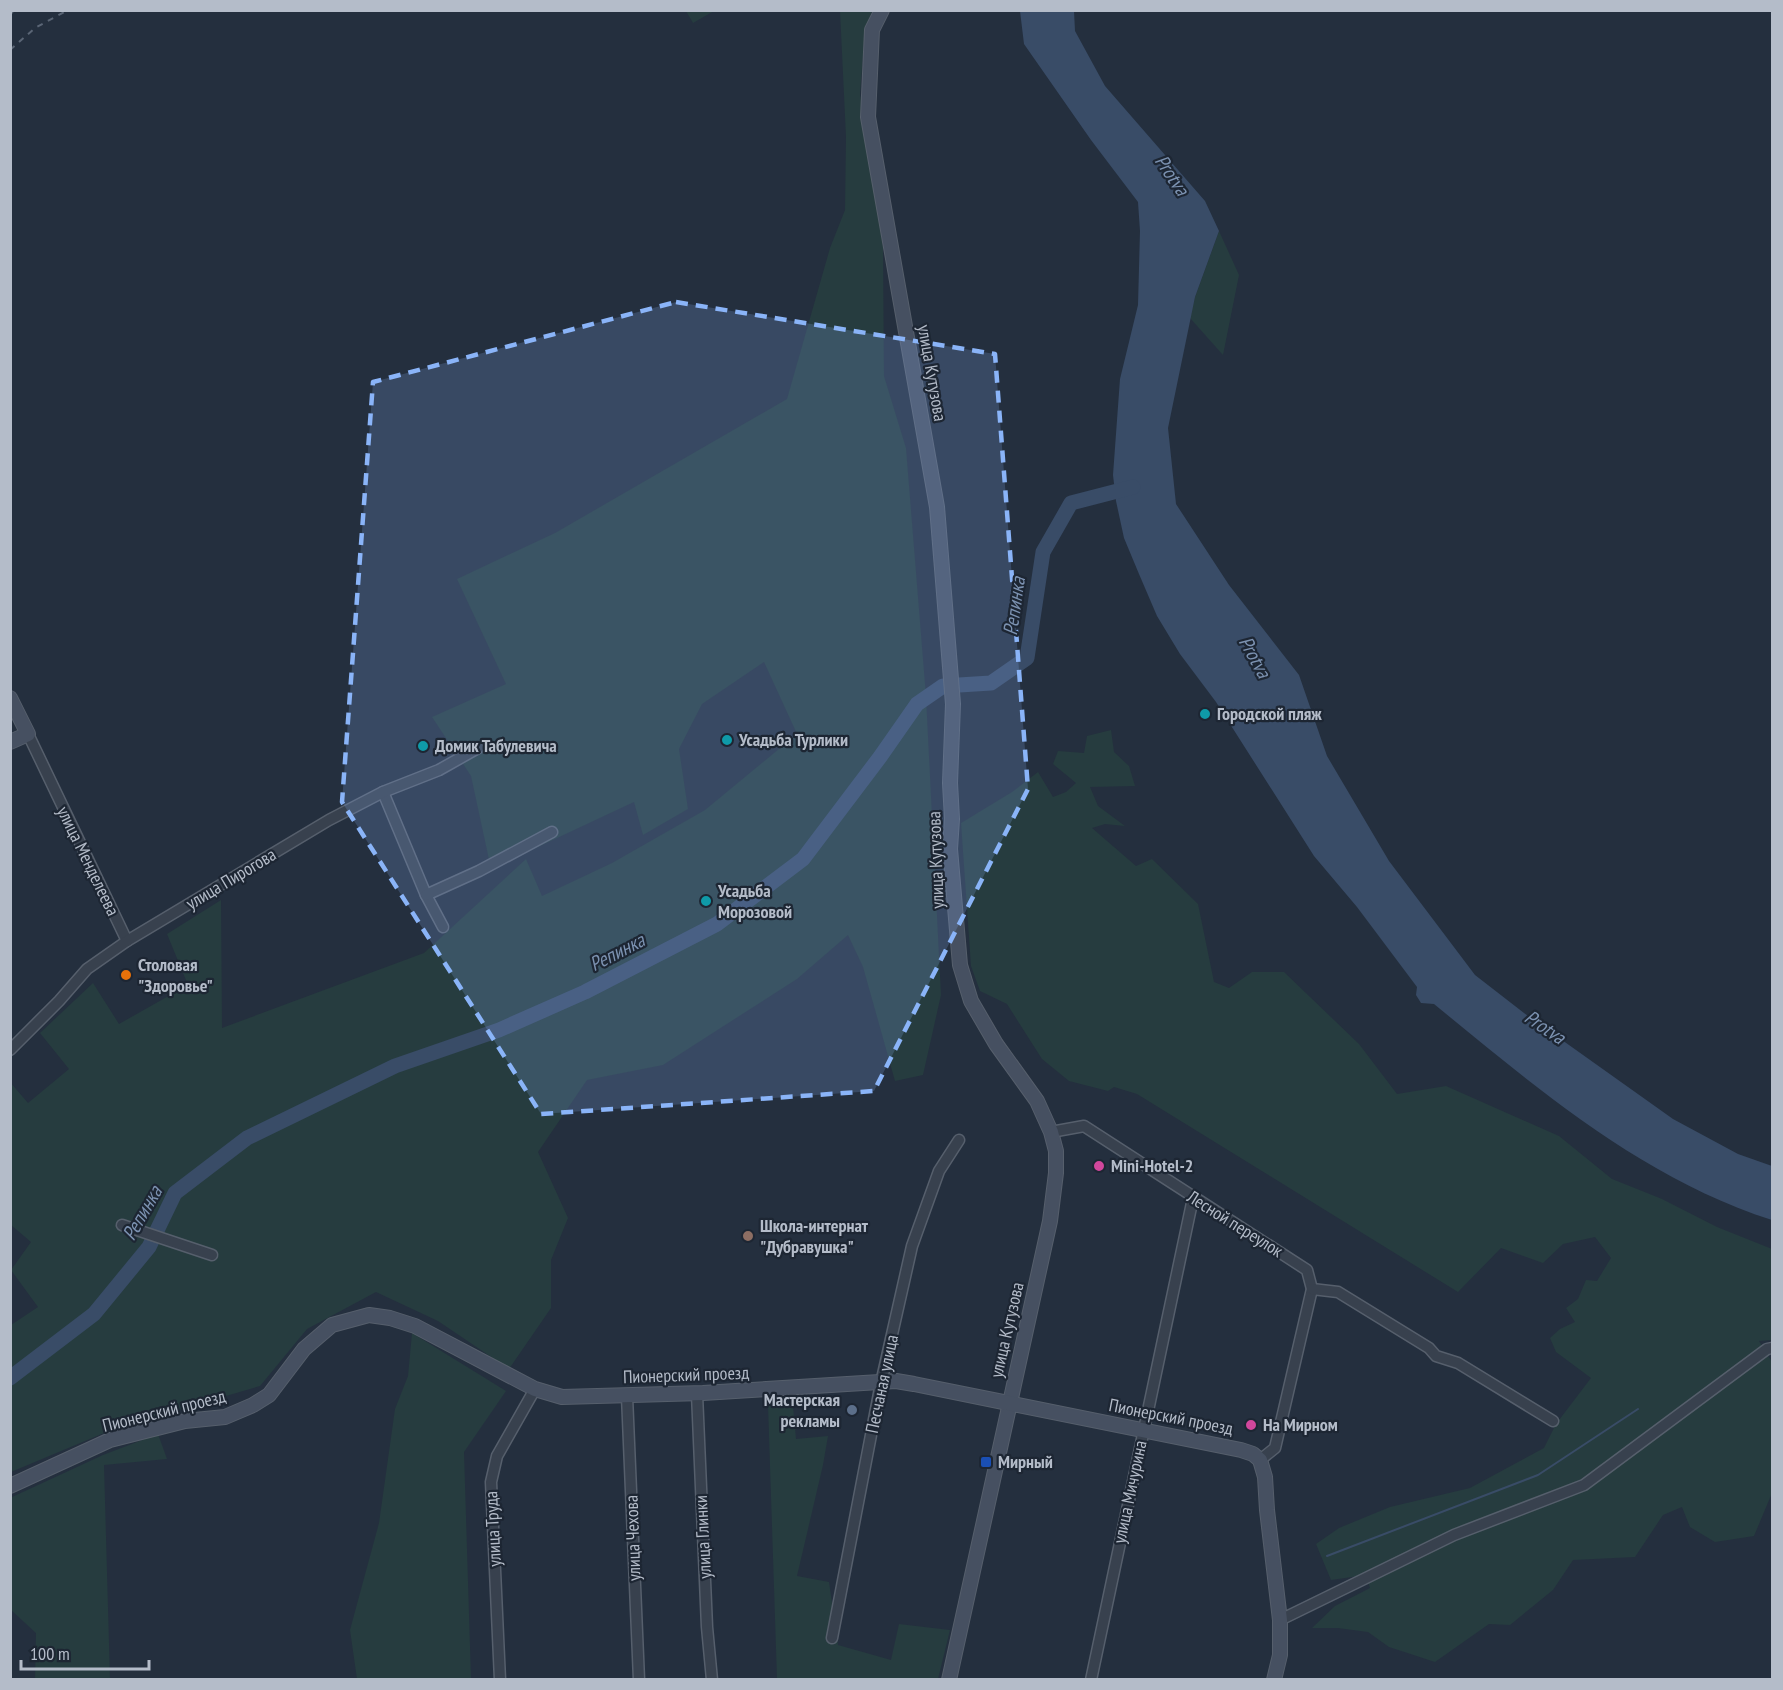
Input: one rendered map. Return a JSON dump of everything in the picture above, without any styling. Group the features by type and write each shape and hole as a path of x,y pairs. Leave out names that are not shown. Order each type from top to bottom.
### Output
{"main road":[{"name":"улица Кутузова","path":"882,10 872,30 868,117 937,507 951,669 952,819 950,849 960,965 971,1000 996,1044 1037,1101 1051,1132 1056,1151 1056,1173 1050,1221 949,1680"},
{"path":"10,698 28,734 10,742"},
{"name":"Пионерский проезд","path":"10,1486 110,1440 185,1421 225,1417 253,1405 269,1395 304,1349 332,1325 369,1316 390,1318 415,1326 535,1389 562,1397 697,1394 896,1382 1009,1402 1241,1450 1253,1454 1260,1460"},
{"path":"1260,1460 1265,1477 1266,1510 1280,1620 1280,1655 1274,1680"}],"street":[{"name":"улица Менделеева","path":"28,734 127,940"},
{"name":"улица Пирогова","path":"10,1050 87,969 127,940 328,820 383,792 439,770 478,748"},
{"path":"383,792 426,895 443,927"},
{"path":"426,895 479,871 552,832"},
{"name":"Лесной переулок","path":"1051,1132 1084,1126 1307,1270 1312,1289"},
{"name":"Песчаная улица","path":"832,1638 881,1383 912,1246 939,1171 959,1140"},
{"name":"улица Мичурина","path":"1091,1680 1193,1198"},
{"path":"123,1225 212,1255"},
{"path":"1260,1460 1275,1448 1312,1289 1338,1292 1429,1348 1436,1356 1458,1363 1553,1421"},
{"path":"1280,1620 1454,1535 1584,1485 1767,1349 1773,1348"},
{"name":"улица Труда","path":"500,1680 491,1482 497,1455 535,1389"},
{"name":"улица Глинки","path":"697,1394 707,1627 712,1680"},
{"name":"улица Чехова","path":"627,1396 639,1680"}],"highlighted area":[{"path":"676,302 995,354 1028,789 874,1091 541,1114 342,802 373,382"}],"green space":[{"path":"686,11 714,11 693,23"},
{"path":"840,11 872,11 865,30 860,94 883,247 884,376 906,448 926,696 941,995 923,1075 895,1081 863,967 848,935 797,979 663,1065 587,1080 538,1152 568,1218 551,1260 551,1308 509,1369 438,1321 376,1292 307,1329 260,1386 116,1428 11,1472 11,1325 38,1307 11,1270 31,1242 11,1225 10,1082 28,1103 69,1069 40,1033 93,983 119,1024 188,985 167,934 221,900 222,1028 424,953 526,859 542,896 612,863 705,810 797,734 764,662 702,704 679,749 688,809 643,835 634,802 491,869 471,776 432,717 506,684 457,579 555,533 787,399 830,248 845,210 846,137"},
{"path":"1219,231 1239,275 1223,355 1190,318 1195,297"},
{"path":"1111,730 1114,752 1129,766 1135,786 1090,787 1098,806 1125,826 1105,824 1092,828 1136,866 1152,859 1198,904 1214,982 1229,988 1252,972 1284,972 1359,1044 1397,1094 1446,1086 1559,1136 1612,1179 1662,1199 1717,1227 1772,1249 1772,1340 1759,1341 1772,1362 1772,1493 1754,1536 1715,1542 1690,1527 1682,1507 1663,1515 1635,1557 1573,1560 1553,1590 1510,1625 1489,1624 1435,1662 1389,1647 1368,1632 1338,1628 1312,1628 1335,1606 1370,1588 1366,1575 1331,1580 1316,1544 1339,1528 1390,1507 1470,1488 1544,1448 1556,1424 1591,1378 1556,1352 1550,1338 1560,1329 1575,1322 1566,1308 1578,1299 1586,1280 1597,1281 1611,1258 1595,1237 1563,1244 1543,1263 1501,1248 1458,1292 1137,1094 1114,1087 1108,1091 1069,1081 1042,1059 1007,1004 980,991 971,966 961,823 1012,792 1038,772 1053,797 1066,792 1076,783 1053,764 1058,751 1084,753 1087,736"},
{"path":"412,1333 506,1391 464,1452 471,1679 357,1679 350,1630 379,1523 395,1409 408,1376"},
{"path":"768,1405 793,1406 796,1439 828,1436 797,1576 829,1582 838,1645 891,1660 899,1624 950,1630 938,1679 777,1679"},
{"path":"158,1434 167,1459 104,1465 110,1679 35,1679 36,1633 11,1610 10,1498 103,1455"}],"water":[{"name":"Protva","path":"1020,11 1074,11 1075,31 1105,86 1205,201 1219,231 1195,297 1168,428 1176,504 1229,585 1299,675 1327,756 1389,861 1475,975 1524,1013 1673,1119 1738,1154 1772,1166 1772,1220 1724,1202 1679,1181 1636,1156 1553,1099 1434,1004 1421,1003 1416,995 1417,987 1357,907 1314,856 1216,702 1180,654 1157,616 1124,538 1113,475 1120,379 1138,305 1140,231 1138,202 1091,140 1024,44"}],"waterway":[{"name":"Репинка","path":"10,1378 94,1314 149,1247 175,1193 247,1138 395,1066 499,1030 585,992 717,924 803,859 917,704 943,686 991,683 1027,658 1043,552 1071,503 1133,487"},
{"path":"1327,1556 1538,1475 1638,1409"}],"railway":[{"path":"10,15 14,10"},
{"path":"10,50 35,28 68,10"}],"place":[{"name":"Городской пляж","path":"1205,714"},
{"name":"Усадьба Турлики","path":"727,740"},
{"name":"Домик Табулевича","path":"423,746"},
{"name":"Усадьба Морозовой","path":"706,901"},
{"name":"Столовая \"Здоровье\"","path":"126,975"},
{"name":"Mini-Hotel-2","path":"1099,1166"},
{"name":"Школа-интернат \"Дубравушка\"","path":"748,1236"},
{"name":"Мастерская рекламы","path":"852,1410"},
{"name":"На Мирном","path":"1251,1425"},
{"name":"Мирный","path":"986,1462"}]}
